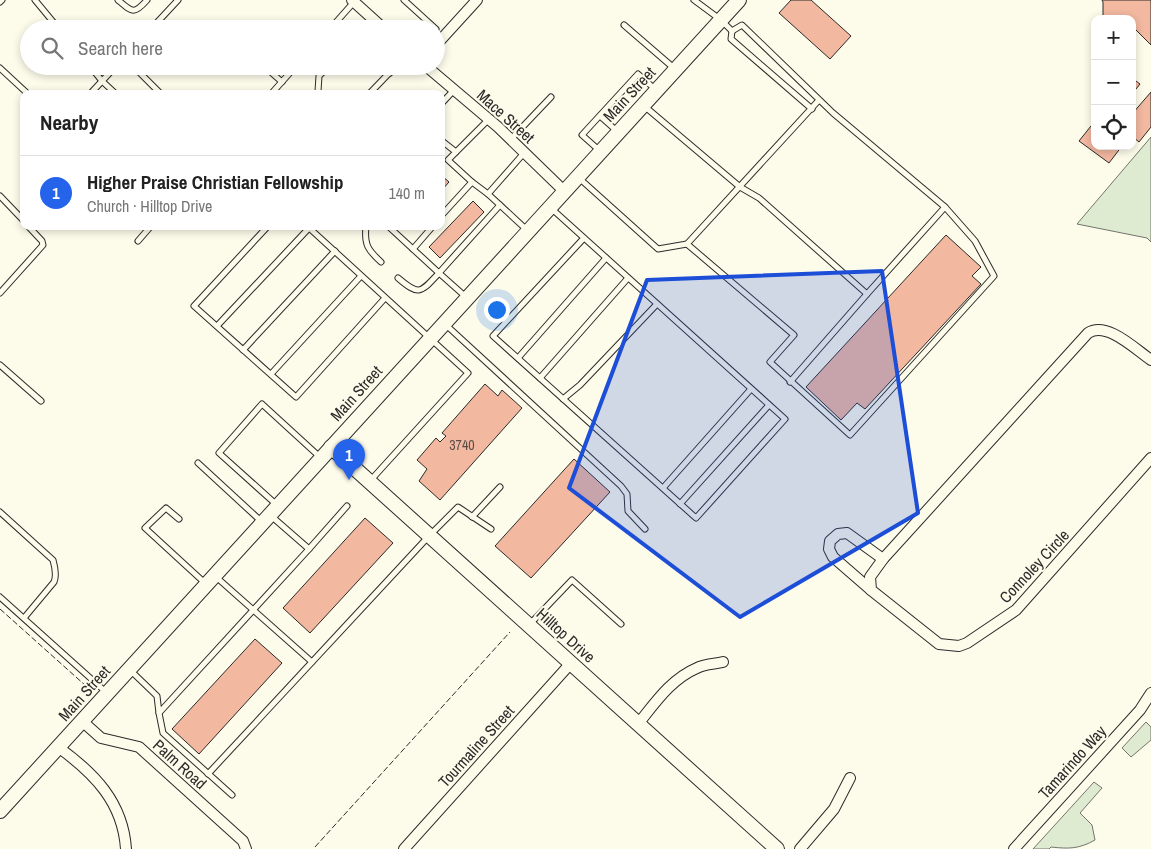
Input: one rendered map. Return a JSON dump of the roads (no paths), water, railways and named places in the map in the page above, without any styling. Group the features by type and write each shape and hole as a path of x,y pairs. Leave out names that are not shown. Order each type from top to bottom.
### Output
{"main road":[{"name":"Main Street","path":"0,811 739,0"},
{"name":"Hilltop Drive","path":"331,447 777,849"}],"street":[{"path":"445,35 477,0"},
{"path":"353,1 372,19"},
{"name":"Mace Street","path":"436,75 489,119 564,191"},
{"path":"871,590 870,577 883,560 1088,332 1098,329 1108,331 1151,360"},
{"name":"Connoley Circle","path":"883,560 847,533 838,534 830,541 829,549 833,557 939,644 959,646 967,644 1016,610 1151,458"},
{"path":"638,724 665,690 678,678 698,667 723,662"},
{"name":"Tourmaline Street","path":"404,849 571,663"},
{"name":"Tamarindo Way","path":"1014,849 1140,710 1151,693"},
{"name":"Palm Road","path":"82,721 100,738 139,747 244,841 246,849"},
{"path":"58,747 78,761 109,795 121,821 126,849"},
{"path":"800,849 834,809 850,778"}],"lane":[{"path":"35,0 52,20"},
{"path":"118,0 130,10 135,11 147,0"},
{"path":"159,20 178,0"},
{"path":"404,0 426,20"},
{"path":"694,0 721,20 732,31"},
{"path":"337,20 353,1"},
{"path":"624,25 675,70"},
{"path":"687,244 794,335 770,362 850,435 994,276 975,241 945,207 820,100 742,25 732,31"},
{"path":"732,31 731,39 812,109"},
{"path":"0,68 24,90"},
{"path":"600,152 582,135 638,74 656,90"},
{"path":"97,75 112,90"},
{"path":"94,90 108,75"},
{"path":"142,75 157,90"},
{"path":"274,75 282,82"},
{"path":"275,90 288,75"},
{"path":"319,90 321,75"},
{"path":"373,90 387,75"},
{"path":"445,100 454,90"},
{"path":"510,139 550,97"},
{"path":"577,176 658,249 687,244 820,100"},
{"path":"643,105 740,187 759,198 867,294"},
{"path":"600,116 618,132"},
{"path":"489,119 448,160 528,230"},
{"path":"445,145 456,152"},
{"path":"488,194 524,153"},
{"path":"445,212 472,182"},
{"path":"0,196 20,217"},
{"path":"398,278 412,290 419,290 428,285 500,205"},
{"path":"550,207 785,419 696,518 493,336 584,238"},
{"path":"790,382 945,207"},
{"path":"0,293 43,245 42,241 32,230"},
{"path":"138,241 148,230"},
{"path":"264,230 194,306 296,396 385,298"},
{"path":"217,326 305,230"},
{"path":"311,230 468,373 370,482"},
{"path":"366,230 365,238 368,251 381,262"},
{"path":"392,230 467,298"},
{"path":"413,249 429,230"},
{"path":"243,350 335,252"},
{"path":"518,358 606,258"},
{"path":"271,374 362,276"},
{"path":"540,378 628,278"},
{"path":"563,399 580,385 657,304"},
{"path":"444,323 621,486 627,494 628,511 645,529"},
{"path":"0,365 41,401"},
{"path":"663,488 751,388"},
{"path":"270,514 219,453 262,404 321,458"},
{"path":"680,504 769,404"},
{"path":"198,463 270,514 309,549"},
{"path":"472,516 500,487"},
{"path":"159,713 347,506"},
{"path":"208,774 458,507 491,529"},
{"path":"179,519 166,508 145,528 210,580 253,610 312,662"},
{"path":"0,512 53,560 55,566 56,578 50,589 24,618"},
{"path":"529,625 572,580 621,624"},
{"path":"0,597 107,693"},
{"path":"129,669 157,696 163,733 232,795"}],"place":[{"name":"Higher Praise Christian Fellowship","path":"349,480"}]}
